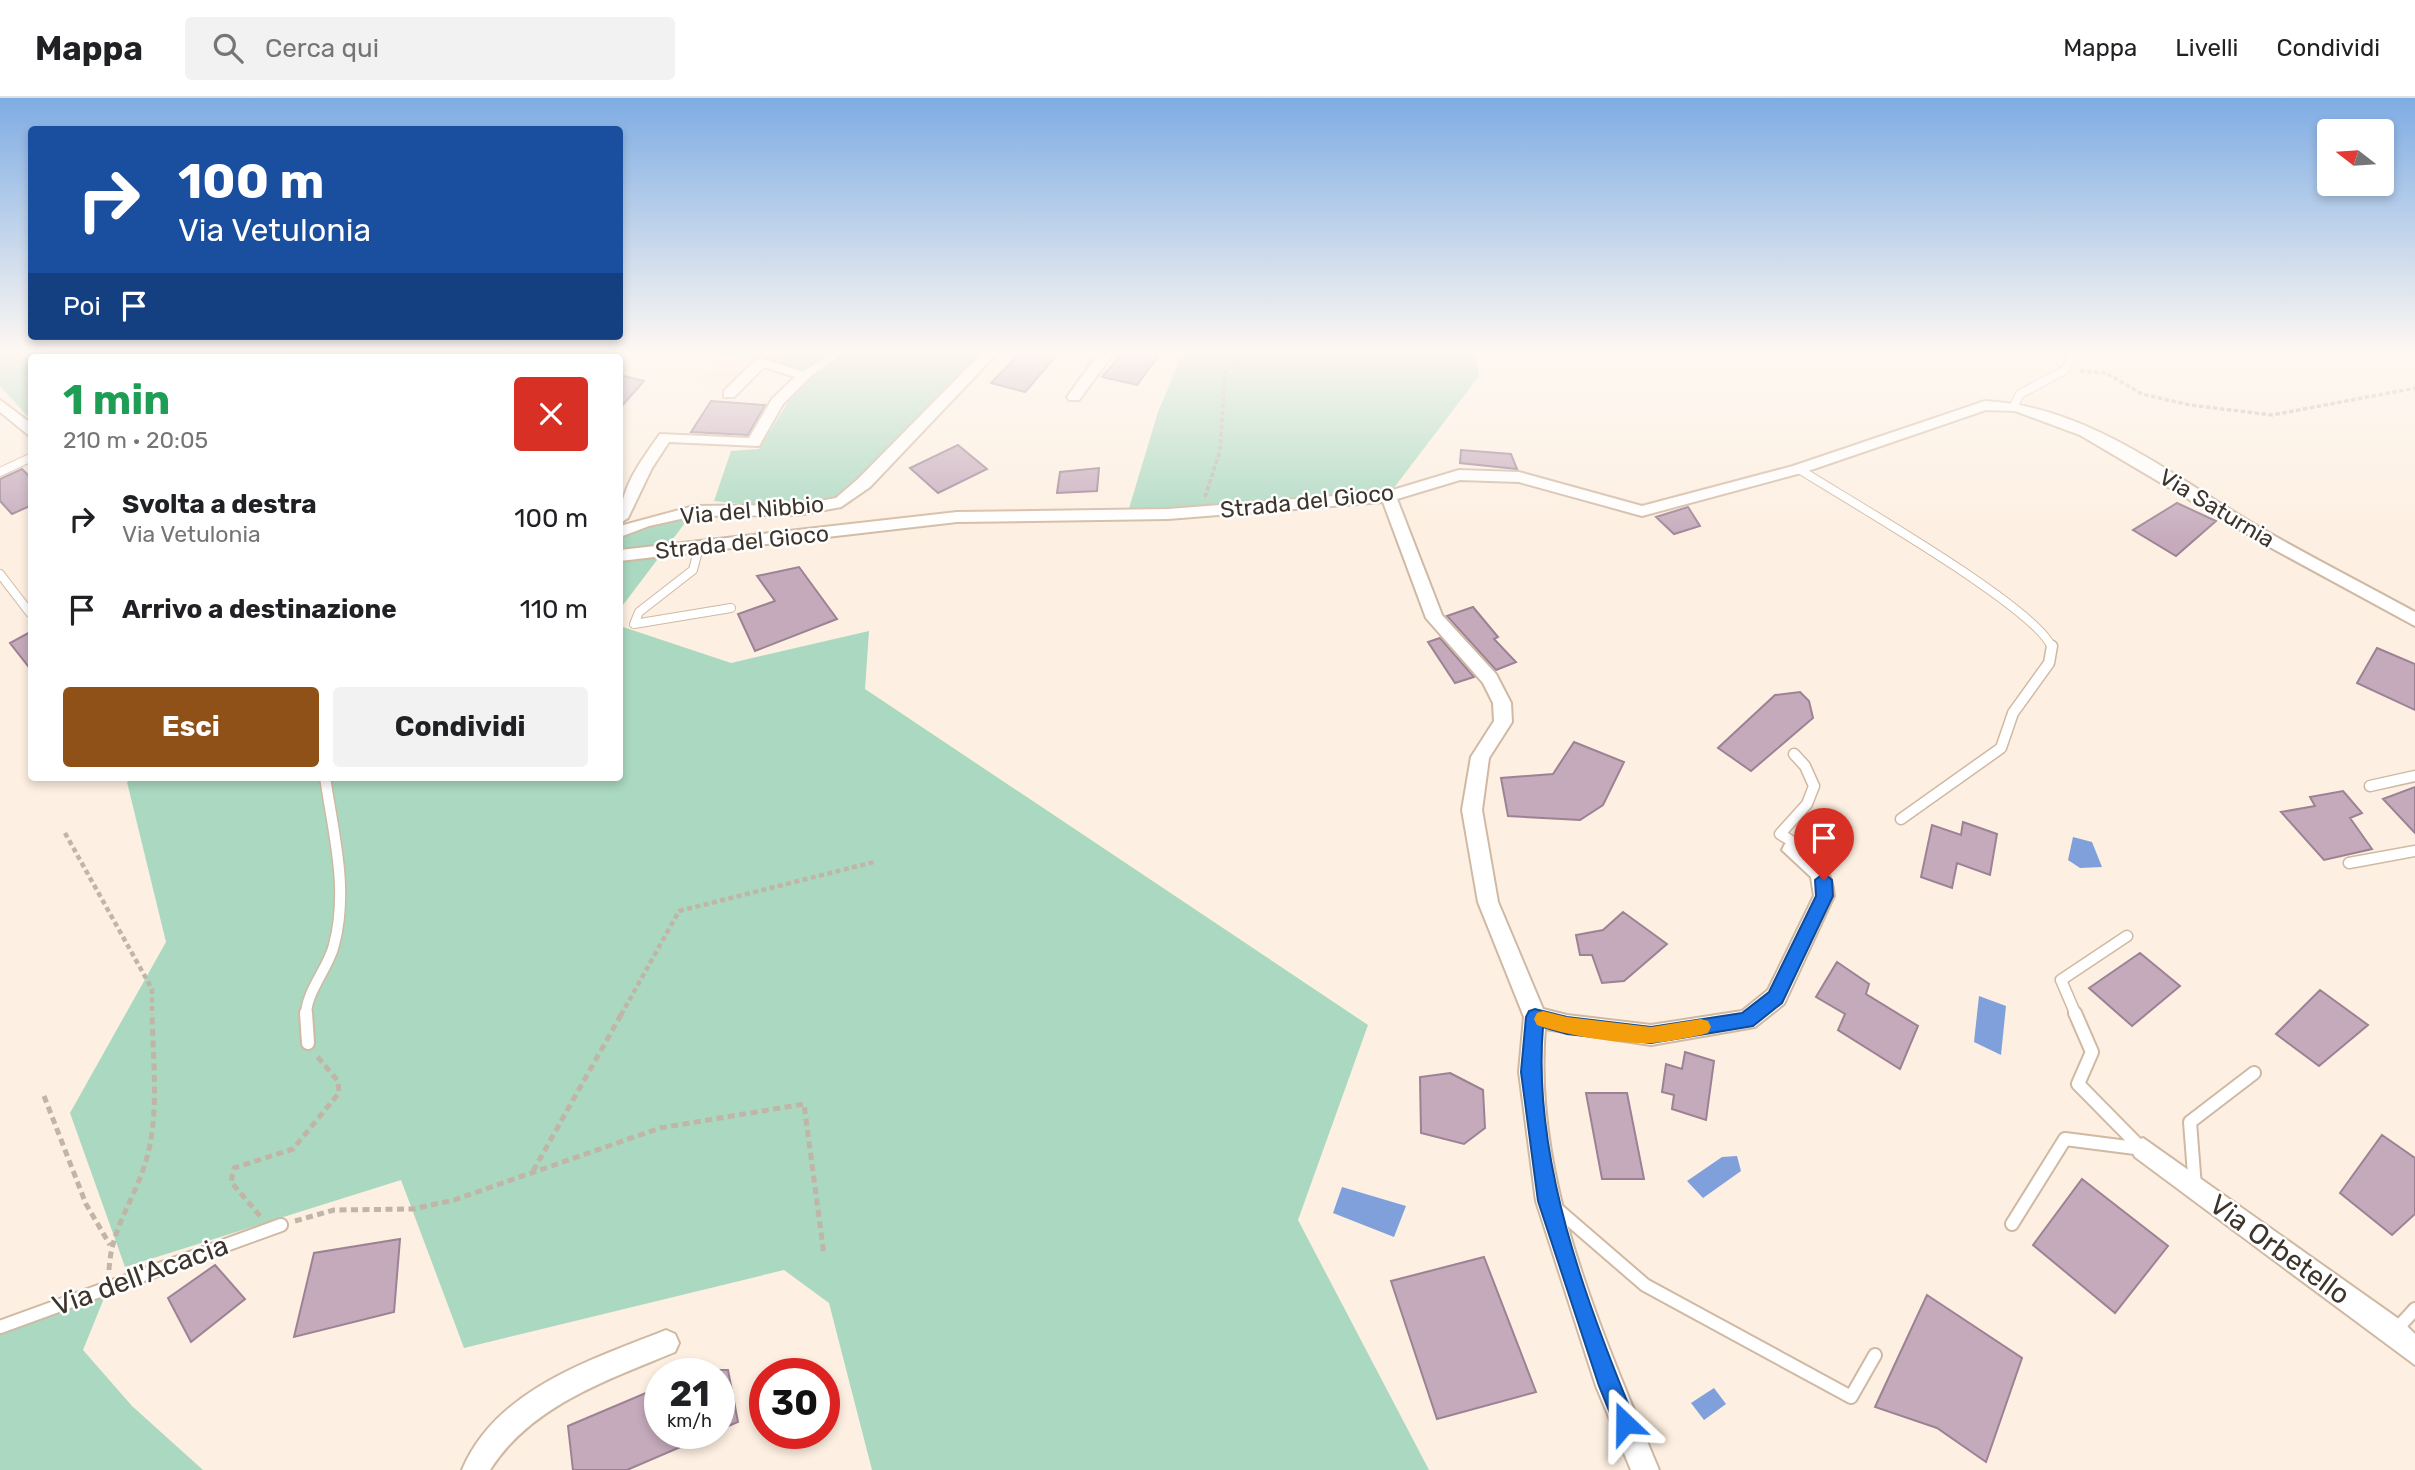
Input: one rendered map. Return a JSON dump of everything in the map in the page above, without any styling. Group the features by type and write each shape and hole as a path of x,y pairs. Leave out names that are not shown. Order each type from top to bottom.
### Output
{"street":[{"path":"11,414 28,429"},
{"path":"623,511 643,468 665,437 754,443 770,414"},
{"name":"Via del Nibbio","path":"623,531 645,522 694,511 798,510 841,502 864,483 931,414"},
{"name":"Strada del Gioco","path":"623,556 957,517 1201,512 1387,497 1459,475 1519,477 1642,512 1799,469 1960,414"},
{"name":"Via Saturnia","path":"2038,414 2108,444 2183,486 2249,529 2415,620"},
{"path":"1387,497 1395,509 1420,585 1435,618 1490,679 1502,703 1503,722 1480,757 1472,810 1488,902 1535,1017 1530,1072 1548,1201 1609,1386 1645,1470"},
{"path":"1535,1017 1567,1026 1651,1035 1747,1020 1765,1009 1776,997 1824,896 1824,880 1813,863 1792,849"},
{"name":"Via Orbetello","path":"2143,1149 2395,1331 2415,1352"},
{"path":"476,1470 478,1457 501,1433 569,1384 666,1343"}],"lane":[{"path":"0,472 28,459"},
{"path":"1799,469 1962,572 2027,617 2050,639 2053,649 2046,667 2013,714 2003,747 1901,819"},
{"path":"699,547 693,570 639,611 634,624 731,608"},
{"path":"0,574 28,610"},
{"path":"1792,849 1790,840 1780,834 1804,808 1815,789 1812,770 1794,754"},
{"path":"2370,786 2415,776"},
{"path":"308,1043 306,1010 334,947 341,910 340,876 326,781"},
{"path":"2349,863 2415,851"},
{"path":"2127,936 2061,980 2092,1052 2078,1084 2143,1149"},
{"path":"2195,1187 2190,1122 2254,1073"},
{"path":"2012,1224 2065,1139 2143,1149"},
{"path":"1548,1201 1645,1285 1851,1397 1875,1356"},
{"name":"Via dell'Acacia","path":"0,1327 265,1228 281,1225"},
{"path":"2395,1331 2415,1309"}],"path":[{"path":"1201,512 1220,451 1222,414"},
{"path":"65,833 152,989 153,1129 145,1164 110,1245 109,1286"},
{"path":"533,1171 679,911 874,862"},
{"path":"265,1228 261,1216 231,1182 234,1168 293,1149 340,1093 338,1082 308,1043"},
{"path":"44,1096 86,1204 110,1245"},
{"path":"281,1225 334,1210 414,1209 454,1200 660,1128 804,1104 824,1255"}],"green space":[{"path":"781,414 929,414 841,502 798,510 714,501 731,451 759,449"},
{"path":"1157,414 1450,414 1387,497 1127,515"},
{"path":"694,511 623,605 623,531 645,522"},
{"path":"623,627 731,663 869,631 865,689 1368,1025 1298,1220 1429,1470 872,1470 829,1303 784,1270 464,1348 401,1180 125,1267 70,1113 166,942 127,782 623,781"},
{"path":"109,1286 83,1350 132,1406 203,1470 0,1470 0,1327"}],"water":[{"path":"2073,837 2092,842 2102,867 2080,868 2068,860"},
{"path":"1979,996 2006,1006 2001,1055 1974,1042"},
{"path":"1737,1156 1741,1171 1703,1198 1687,1181 1722,1157"},
{"path":"1342,1187 1406,1206 1394,1237 1333,1213"},
{"path":"1714,1388 1726,1404 1704,1420 1691,1403"}],"building":[{"path":"703,414 760,414 748,435 691,432"},
{"path":"958,445 987,469 938,493 910,468"},
{"path":"1461,450 1511,454 1517,469 1460,463"},
{"path":"1099,468 1097,491 1057,493 1060,472"},
{"path":"22,469 28,475 28,507 12,514 0,501 0,479"},
{"path":"2177,503 2216,521 2176,556 2133,530"},
{"path":"1688,507 1700,526 1674,534 1656,517"},
{"path":"799,567 837,619 755,651 738,614 775,601 757,576"},
{"path":"1473,607 1498,637 1494,639 1516,662 1496,670 1447,616"},
{"path":"28,633 28,666 10,643"},
{"path":"1440,638 1474,677 1455,683 1428,642"},
{"path":"2377,648 2415,664 2415,710 2357,683"},
{"path":"1800,692 1809,701 1813,718 1751,771 1718,748 1775,695"},
{"path":"1574,742 1624,762 1603,805 1580,820 1508,816 1501,778 1553,774"},
{"path":"2415,787 2415,833 2383,799"},
{"path":"2343,791 2362,813 2350,818 2372,849 2324,860 2281,812 2315,806 2310,797"},
{"path":"1963,822 1997,834 1990,875 1957,863 1952,888 1921,877 1932,825 1961,835"},
{"path":"1623,912 1667,944 1624,981 1602,983 1592,955 1580,955 1576,935 1603,930"},
{"path":"2140,953 2180,986 2132,1026 2089,988"},
{"path":"1837,962 1869,984 1866,994 1918,1026 1900,1069 1838,1030 1845,1014 1816,997"},
{"path":"2320,990 2368,1025 2319,1066 2276,1034"},
{"path":"1685,1052 1714,1061 1706,1120 1672,1109 1674,1095 1662,1092 1666,1064 1682,1069"},
{"path":"1450,1073 1483,1090 1485,1128 1464,1144 1421,1133 1420,1077"},
{"path":"1586,1093 1627,1093 1644,1179 1602,1179"},
{"path":"2382,1135 2415,1158 2415,1214 2392,1235 2340,1193"},
{"path":"2082,1179 2168,1246 2115,1313 2033,1245"},
{"path":"400,1239 394,1312 294,1337 314,1253"},
{"path":"1484,1257 1536,1392 1437,1419 1391,1281"},
{"path":"215,1265 245,1299 191,1342 168,1298"},
{"path":"1927,1295 2022,1358 1986,1462 1937,1428 1875,1407"},
{"path":"644,1394 644,1449 676,1449 627,1470 573,1470 568,1426"}],"slow traffic":[{"path":"1543,1019 1567,1026 1651,1035 1701,1027"}],"route":[{"path":"1625,1423 1609,1386 1548,1201 1530,1072 1535,1017 1567,1026 1651,1035 1747,1020 1765,1009 1776,997 1824,896 1824,880"}]}
